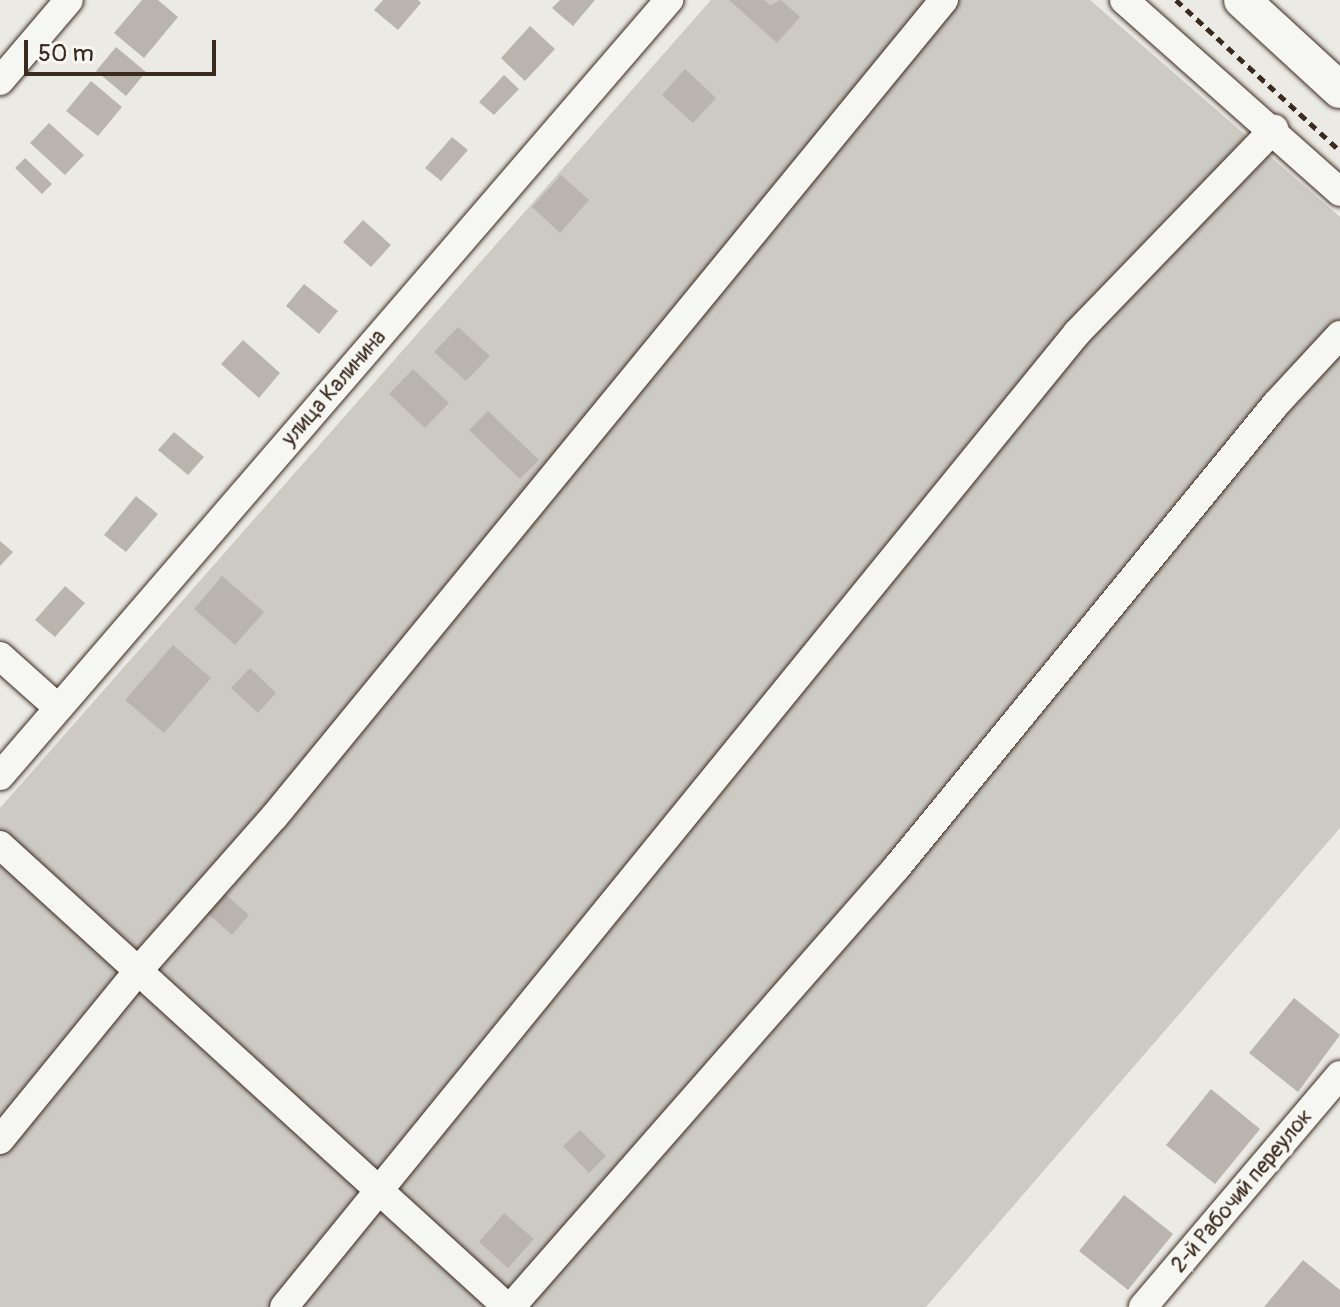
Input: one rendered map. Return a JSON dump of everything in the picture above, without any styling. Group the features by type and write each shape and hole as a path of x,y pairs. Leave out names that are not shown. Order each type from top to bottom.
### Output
{"main road":[{"path":"1242,0 1340,90"}],"street":[{"path":"0,81 69,0"},
{"path":"0,1140 138,971 274,817 944,0"},
{"path":"1124,0 1274,129 1340,192"},
{"name":"улица Калинина","path":"0,776 663,2"},
{"path":"284,1307 1077,333 1274,129"},
{"path":"0,845 509,1307 897,867 1276,404 1340,335"},
{"path":"0,656 57,707"},
{"name":"2-й Рабочий переулок","path":"1143,1307 1340,1075"}],"path":[{"path":"1176,0 1340,151"}],"shaded area":[{"path":"711,0 1090,0 1340,217 1340,828 926,1307 0,1307 0,808"}],"building":[{"path":"142,0 158,0 178,17 144,58 114,33"},
{"path":"383,0 418,0 421,3 398,30 374,10"},
{"path":"560,0 595,0 573,26 552,8"},
{"path":"729,0 764,0 770,5 781,0 800,17 777,43"},
{"path":"530,26 555,49 525,81 501,58"},
{"path":"116,47 146,72 126,96 96,71"},
{"path":"685,69 716,98 693,123 662,95"},
{"path":"504,75 519,89 494,115 479,102"},
{"path":"91,81 122,107 98,136 66,111"},
{"path":"49,123 84,155 65,175 30,143"},
{"path":"452,137 468,150 441,181 425,168"},
{"path":"25,158 52,184 42,194 15,168"},
{"path":"561,175 589,200 560,233 532,207"},
{"path":"363,220 391,245 371,267 343,242"},
{"path":"304,284 338,311 319,334 286,306"},
{"path":"458,327 490,356 466,381 434,352"},
{"path":"243,340 280,373 259,398 221,364"},
{"path":"413,369 449,403 425,428 389,394"},
{"path":"488,411 539,460 520,479 469,430"},
{"path":"174,432 204,457 188,475 158,450"},
{"path":"136,496 158,514 126,552 104,535"},
{"path":"0,541 13,552 0,566"},
{"path":"222,576 264,612 235,645 194,609"},
{"path":"65,586 85,603 55,637 35,620"},
{"path":"173,645 211,678 164,733 125,700"},
{"path":"250,668 276,693 258,713 231,688"},
{"path":"223,892 249,915 232,935 206,912"},
{"path":"1294,998 1340,1035 1298,1092 1249,1053"},
{"path":"1211,1089 1260,1129 1215,1184 1166,1145"},
{"path":"580,1130 606,1156 589,1173 563,1146"},
{"path":"1124,1195 1173,1234 1128,1290 1079,1251"},
{"path":"504,1213 534,1239 508,1268 479,1242"},
{"path":"1303,1260 1340,1290 1340,1307 1264,1307"}]}
